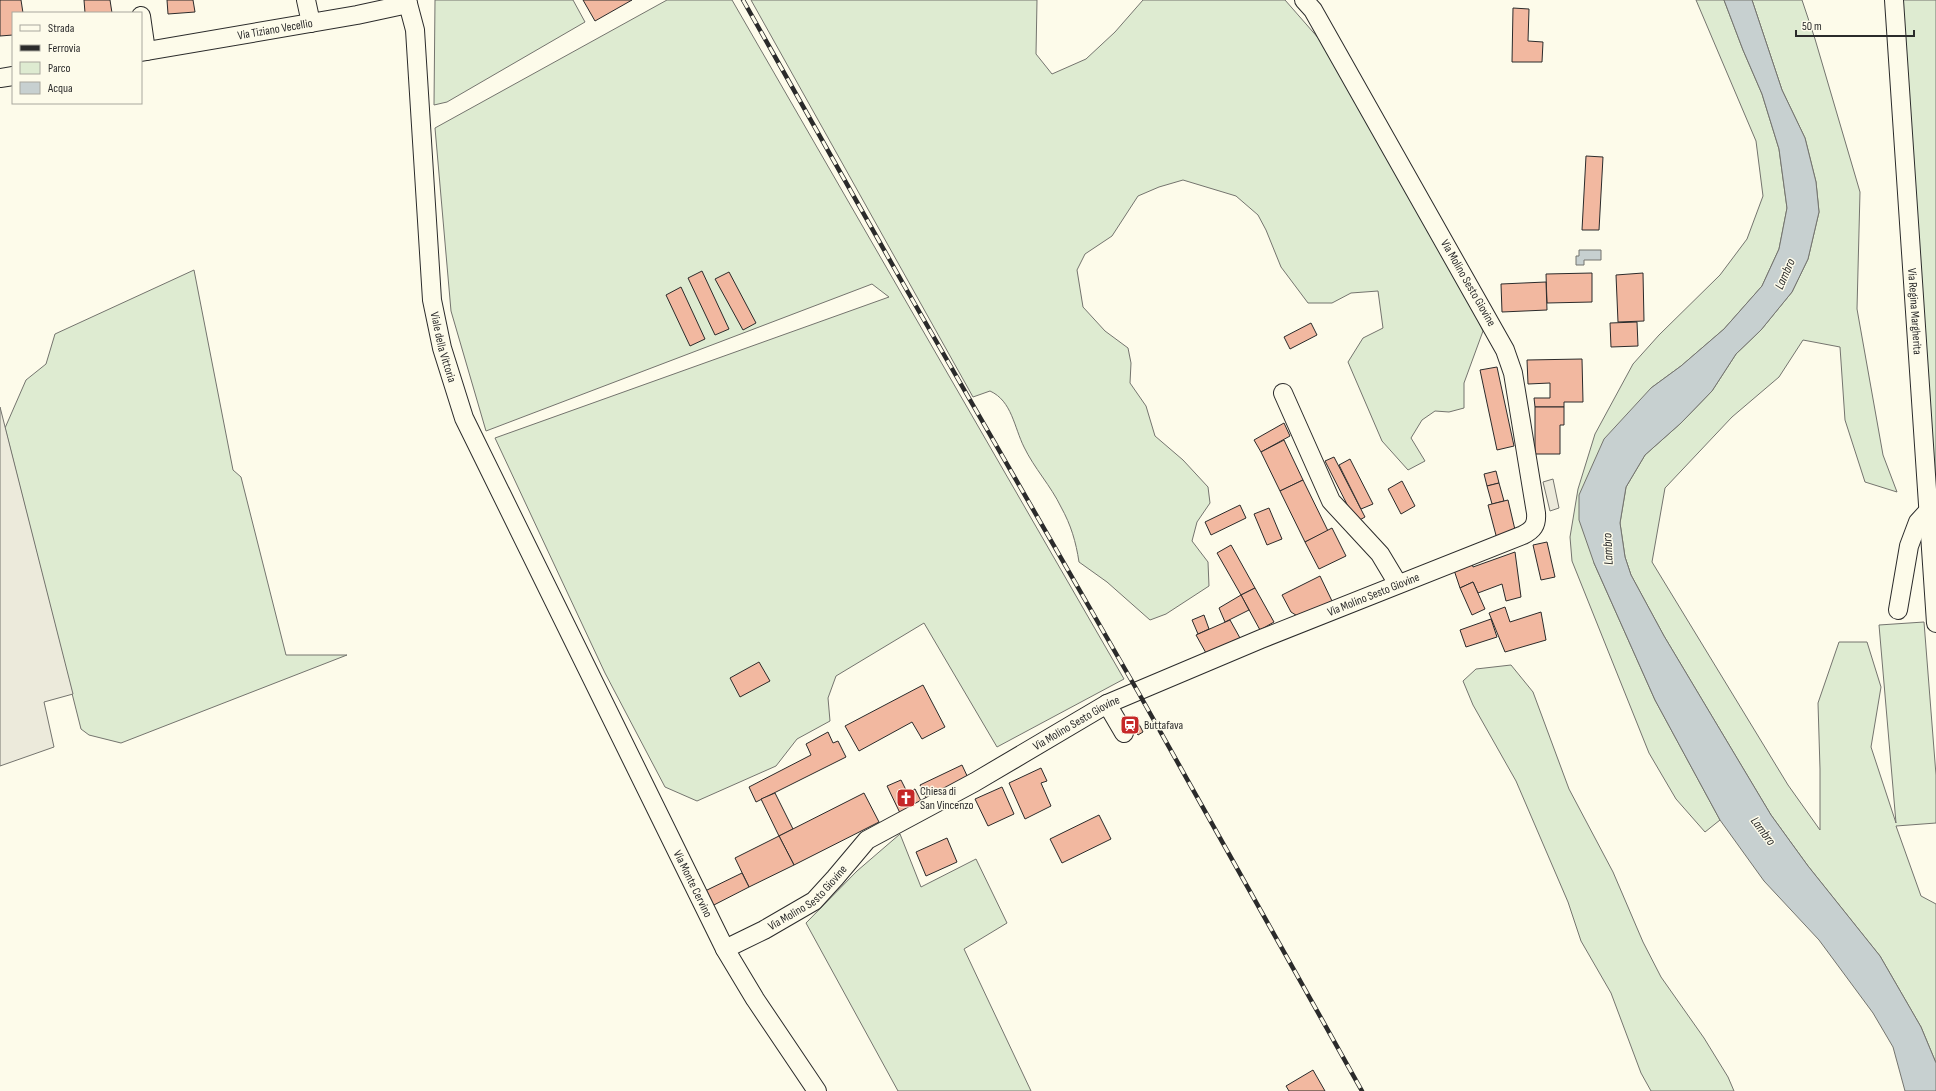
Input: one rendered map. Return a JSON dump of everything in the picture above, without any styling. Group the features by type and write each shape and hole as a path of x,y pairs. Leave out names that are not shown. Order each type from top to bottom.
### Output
{"street":[{"path":"139,0 141,12"},
{"path":"306,0 311,23"},
{"name":"Via Regina Margherita","path":"1894,0 1936,623"},
{"name":"Via Tiziano Vecellio","path":"144,51 311,23 408,2"},
{"name":"Viale della Vittoria","path":"408,2 415,30 432,300 442,348 464,418 586,666"},
{"name":"Via Molino Sesto Giovine","path":"724,949 764,930 814,901 867,840 975,782 1107,704 1261,639 1523,535 1535,526 1537,520 1513,373 1505,350 1308,5"},
{"path":"142,28 144,51"},
{"path":"0,78 12,76"},
{"path":"1283,393 1331,501 1380,554 1398,584"},
{"path":"1898,610 1909,546 1918,522 1929,510"},
{"name":"Via Monte Cervino","path":"586,666 724,949 755,999 818,1091"},
{"path":"1107,704 1124,733"}],"green space":[{"path":"435,0 573,0 585,22 447,102 434,105"},
{"path":"667,0 732,0 1124,679 997,747 924,623 836,676 828,698 830,721 797,739 776,766 697,801 665,787 605,673 495,438 889,297 872,284 486,431 451,311 435,128"},
{"path":"751,0 1037,0 1036,54 1052,74 1086,59 1115,32 1143,0 1285,0 1320,40 1451,264 1483,331 1464,383 1464,408 1449,412 1435,411 1422,420 1411,438 1425,461 1408,470 1382,441 1348,362 1363,338 1383,328 1378,291 1351,293 1332,303 1308,303 1281,267 1266,230 1258,215 1236,196 1183,180 1159,187 1138,196 1112,236 1085,254 1077,270 1083,307 1105,331 1128,348 1131,363 1130,383 1146,406 1155,436 1183,460 1208,487 1210,503 1197,522 1192,541 1208,562 1209,586 1166,614 1150,620 1107,582 1079,562 1075,541 1068,520 1057,499 1028,455 1008,408 997,395 990,391 973,397"},
{"path":"1696,0 1724,0 1762,94 1779,149 1787,208 1779,249 1762,286 1724,329 1681,366 1651,388 1594,563 1655,700 1720,820 1705,832 1676,799 1649,753 1572,561 1570,537 1578,489 1595,434 1633,364 1659,335 1720,275 1747,239 1763,196 1756,141"},
{"path":"1752,0 1802,0 1815,39 1860,192 1857,309 1883,455 1897,492 1865,482 1845,420 1840,347 1803,340 1779,377 1732,417 1665,488 1652,562 1788,785 1820,830 1818,703 1839,642 1867,642 1881,687 1871,747 1896,823 1879,625 1924,622 1936,775 1936,823 1896,826 1921,896 1936,904 1936,1063 1921,1027 1880,956 1808,866 1771,815 1664,636 1631,575 1625,557 1620,523 1626,487 1645,455 1681,423 1712,391 1736,354 1761,330 1792,292 1808,259 1819,212 1816,182 1805,138 1782,90"},
{"path":"1902,0 1936,0 1936,521"},
{"path":"194,270 233,470 241,477 286,655 347,655 121,743 89,735 81,729 5,428 26,380 46,364 55,334"},
{"path":"1511,665 1533,692 1569,789 1613,872 1643,942 1661,977 1704,1038 1728,1077 1734,1091 1651,1091 1641,1073 1611,993 1581,941 1568,902 1516,781 1473,705 1463,681 1476,669"},
{"path":"900,834 921,887 976,859 1007,923 964,949 1031,1091 898,1091 806,923 857,871"}],"shaded area":[{"path":"0,407 73,694 44,702 54,747 0,766"},
{"path":"1553,479 1559,508 1550,511 1543,482"}],"water":[{"name":"Lambro","path":"1724,0 1752,0 1782,90 1805,138 1816,182 1819,212 1808,259 1792,292 1761,330 1736,354 1712,391 1681,423 1645,455 1626,487 1620,523 1625,557 1631,575 1664,636 1771,815 1808,866 1880,956 1921,1027 1936,1063 1936,1091 1905,1091 1893,1047 1873,1013 1819,940 1764,881 1720,820 1655,700 1594,563 1579,520 1579,495 1604,439 1651,388 1681,366 1724,329 1762,286 1779,249 1787,208 1779,149 1762,94"},
{"path":"1579,250 1601,250 1601,260 1584,260 1584,265 1576,265 1576,256 1579,256"}],"building":[{"path":"0,0 21,0 23,12 12,12 12,35 0,36"},
{"path":"84,0 110,0 112,12 85,12"},
{"path":"167,0 193,0 195,12 168,14"},
{"path":"583,0 632,0 595,21"},
{"path":"1513,8 1529,9 1528,41 1543,42 1542,62 1512,62"},
{"path":"1586,156 1603,157 1599,230 1582,230"},
{"path":"702,271 729,329 715,335 688,278"},
{"path":"729,272 756,323 743,330 715,279"},
{"path":"1592,273 1592,302 1547,303 1546,274"},
{"path":"1643,273 1644,321 1618,322 1616,275"},
{"path":"1546,282 1547,310 1502,312 1501,284"},
{"path":"681,287 705,339 690,346 666,295"},
{"path":"1637,322 1638,346 1611,347 1610,323"},
{"path":"1311,323 1317,335 1290,349 1284,337"},
{"path":"1582,359 1583,402 1564,402 1564,407 1535,407 1534,398 1550,398 1550,383 1528,384 1527,360"},
{"path":"1497,367 1514,446 1497,450 1480,370"},
{"path":"1535,407 1564,407 1564,425 1560,425 1560,454 1535,454"},
{"path":"1284,423 1290,436 1261,452 1254,440"},
{"path":"1284,440 1303,480 1280,491 1261,452"},
{"path":"1334,457 1365,517 1356,522 1325,461"},
{"path":"1350,459 1373,504 1361,509 1339,465"},
{"path":"1496,471 1499,483 1487,486 1484,474"},
{"path":"1303,480 1328,531 1305,542 1280,491"},
{"path":"1402,481 1415,506 1401,514 1388,489"},
{"path":"1499,483 1504,501 1492,504 1487,486"},
{"path":"1508,500 1516,534 1497,539 1488,505"},
{"path":"1240,505 1246,518 1211,535 1205,522"},
{"path":"1269,508 1282,539 1267,545 1254,514"},
{"path":"1332,528 1346,556 1319,569 1305,542"},
{"path":"1547,542 1555,577 1541,580 1533,545"},
{"path":"1231,545 1255,588 1241,595 1217,553"},
{"path":"1515,552 1521,597 1506,601 1502,584 1478,593 1473,582 1460,588 1454,570 1472,563 1473,567"},
{"path":"1320,576 1332,601 1299,617 1291,612 1282,595"},
{"path":"1473,582 1485,609 1472,615 1460,588"},
{"path":"1255,588 1274,622 1260,630 1241,595"},
{"path":"1241,595 1249,610 1225,622 1219,608"},
{"path":"1505,607 1510,622 1541,612 1546,640 1505,652 1489,613"},
{"path":"1204,615 1209,629 1198,634 1192,620"},
{"path":"1491,619 1497,637 1466,647 1460,630"},
{"path":"1230,620 1240,638 1206,653 1196,635"},
{"path":"759,662 770,681 740,697 730,678"},
{"path":"923,685 945,727 922,739 912,722 859,751 845,726"},
{"path":"1133,716 1140,726 1128,733 1121,723"},
{"path":"1140,726 1143,732 1138,735 1134,729"},
{"path":"828,732 833,743 838,741 846,757 756,802 749,787 811,755 806,744"},
{"path":"962,765 969,780 927,800 920,785"},
{"path":"1041,768 1047,781 1041,783 1051,806 1025,819 1009,783"},
{"name":"Chiesa di San Vincenzo","path":"901,780 907,792 915,789 922,803 900,813 887,786"},
{"path":"1002,787 1014,814 988,826 975,799"},
{"path":"775,793 793,829 779,836 761,799"},
{"path":"864,793 879,822 794,865 779,836"},
{"path":"1099,815 1111,839 1062,863 1050,839"},
{"path":"779,836 794,865 749,887 735,858"},
{"path":"947,838 957,862 926,876 916,852"},
{"path":"742,873 749,887 710,907 703,892"},
{"path":"1313,1070 1325,1091 1289,1091 1286,1086"}],"railway":[{"path":"743,0 905,287 1137,690 1362,1091"}],"place":[{"name":"Buttafava","path":"1130,725"},
{"name":"Chiesa di San Vincenzo","path":"906,798"}]}
